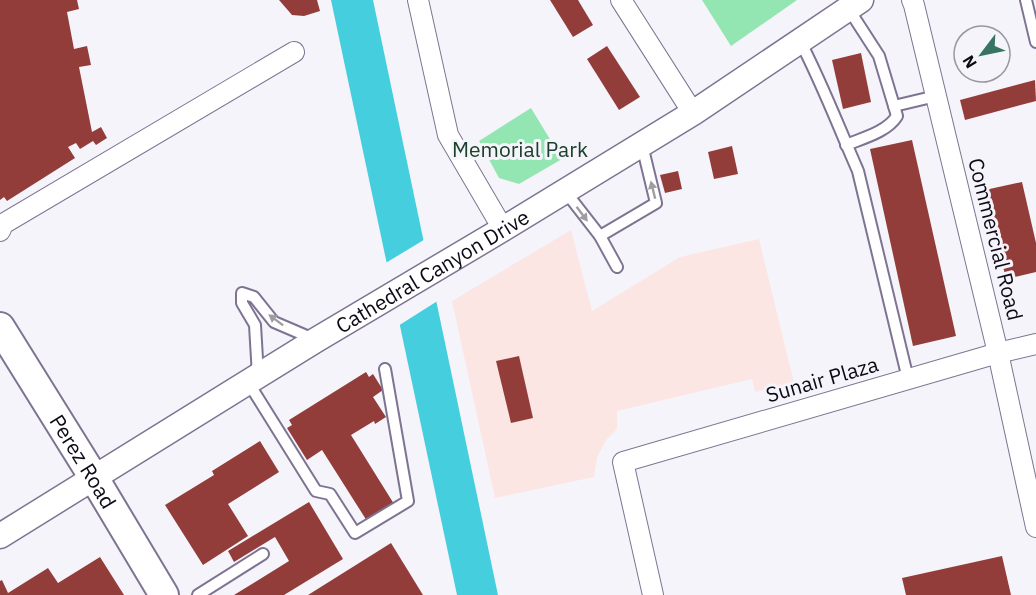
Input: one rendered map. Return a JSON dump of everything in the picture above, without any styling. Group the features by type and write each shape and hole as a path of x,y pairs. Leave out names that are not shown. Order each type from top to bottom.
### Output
{"main road":[{"name":"Perez Road","path":"0,327 164,595"}],"street":[{"path":"418,0 448,135 503,230"},
{"path":"621,0 693,112"},
{"name":"Commercial Road","path":"912,0 998,353 1036,526"},
{"name":"Cathedral Canyon Drive","path":"0,536 316,340 503,230 642,144 855,4"},
{"path":"1,226 294,52"},
{"name":"Sunair Plaza","path":"653,595 623,462 1036,344"}],"lane":[{"path":"1026,0 1036,42"},
{"path":"846,145 894,122 897,116 879,56 855,4"},
{"path":"800,41 858,171 908,379"},
{"path":"894,106 936,96"},
{"path":"600,236 656,203 642,144"},
{"path":"565,191 600,236 617,267"},
{"path":"316,340 274,322 254,297 242,292 242,303 255,325 253,379 316,491 330,494 355,533 408,501 385,369"},
{"path":"198,595 262,554"}],"shaded area":[{"path":"571,230 592,311 680,257 759,239 794,383 755,392 752,379 617,411 617,429 607,439 597,457 594,477 495,498 452,301"}],"green space":[{"path":"702,0 797,0 731,46"},
{"name":"Memorial Park","path":"531,108 562,159 519,184 499,178 479,141"}],"water":[{"path":"331,0 373,0 498,595 457,595"}],"pier":[{"path":"427,238 439,300 398,326 384,264"}],"building":[{"path":"0,0 77,0 79,9 67,12 74,49 87,46 91,65 79,67 92,132 101,127 107,138 96,145 93,141 80,149 76,143 68,147 75,158 7,201 4,197 0,200"},
{"path":"279,0 317,0 320,11 304,16 292,15"},
{"path":"550,0 578,0 593,25 573,37"},
{"path":"607,46 640,97 619,110 587,59"},
{"path":"861,53 871,102 843,109 832,60"},
{"path":"1035,80 1036,101 965,120 960,100"},
{"path":"912,140 956,336 913,346 870,149"},
{"path":"732,146 738,174 714,179 708,152"},
{"path":"678,171 682,189 665,193 660,175"},
{"path":"1022,182 1036,243 1036,272 1006,279 985,190"},
{"path":"519,356 533,418 511,423 496,361"},
{"path":"366,372 369,377 373,374 383,390 373,397 386,417 375,424 374,421 351,435 394,504 367,521 322,450 307,460 287,428 292,425 289,420"},
{"path":"260,441 279,472 228,504 248,536 203,565 165,505 214,475 212,471"},
{"path":"309,502 343,559 284,595 234,595 289,561 275,537 234,562 228,551"},
{"path":"391,543 423,595 308,595"},
{"path":"1002,556 1011,595 906,595 902,578"},
{"path":"100,557 124,595 0,595 0,581 2,580 8,593 48,568 58,583"}]}
